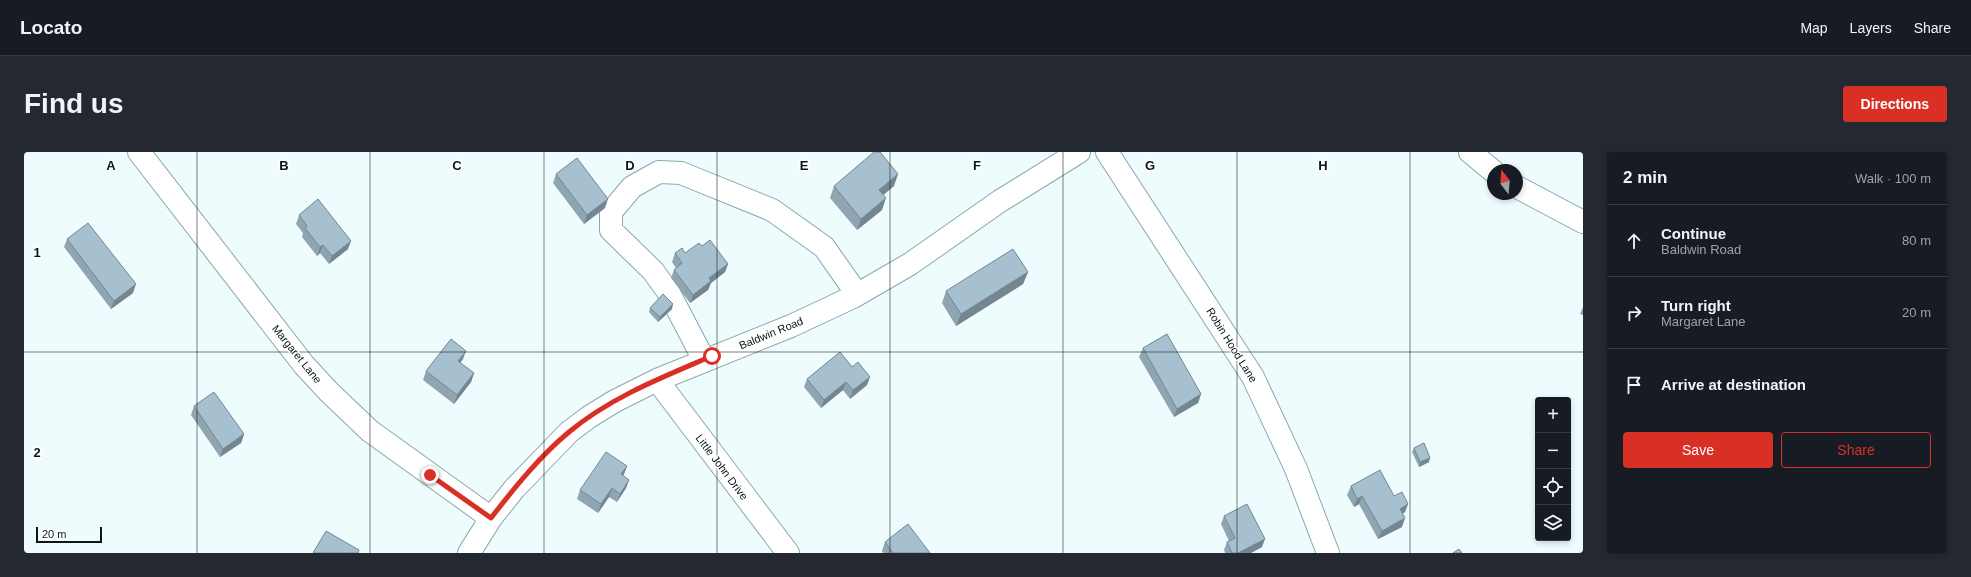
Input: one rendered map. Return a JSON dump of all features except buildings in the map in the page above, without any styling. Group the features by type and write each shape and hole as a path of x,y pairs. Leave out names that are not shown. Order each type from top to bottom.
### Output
{"street":[{"name":"Margaret Lane","path":"139,152 299,358 329,392 370,431 491,518"},
{"name":"Baldwin Road","path":"469,553 491,518 514,489 569,432 615,401 657,380 797,323 857,294 910,264 1000,200 1079,152"},
{"name":"Robin Hood Lane","path":"1107,152 1253,377 1296,469 1328,553"},
{"path":"1470,152 1487,166"},
{"path":"704,360 669,293 653,271 611,230 611,212 632,187 659,172 682,173 772,210 824,247 857,294"},
{"path":"1523,190 1564,214 1583,222"},
{"name":"Little John Drive","path":"657,380 788,553"}],"route":[{"path":"430,475 491,518 535,465 569,432 588,417 615,401 657,380 712,356"}]}
